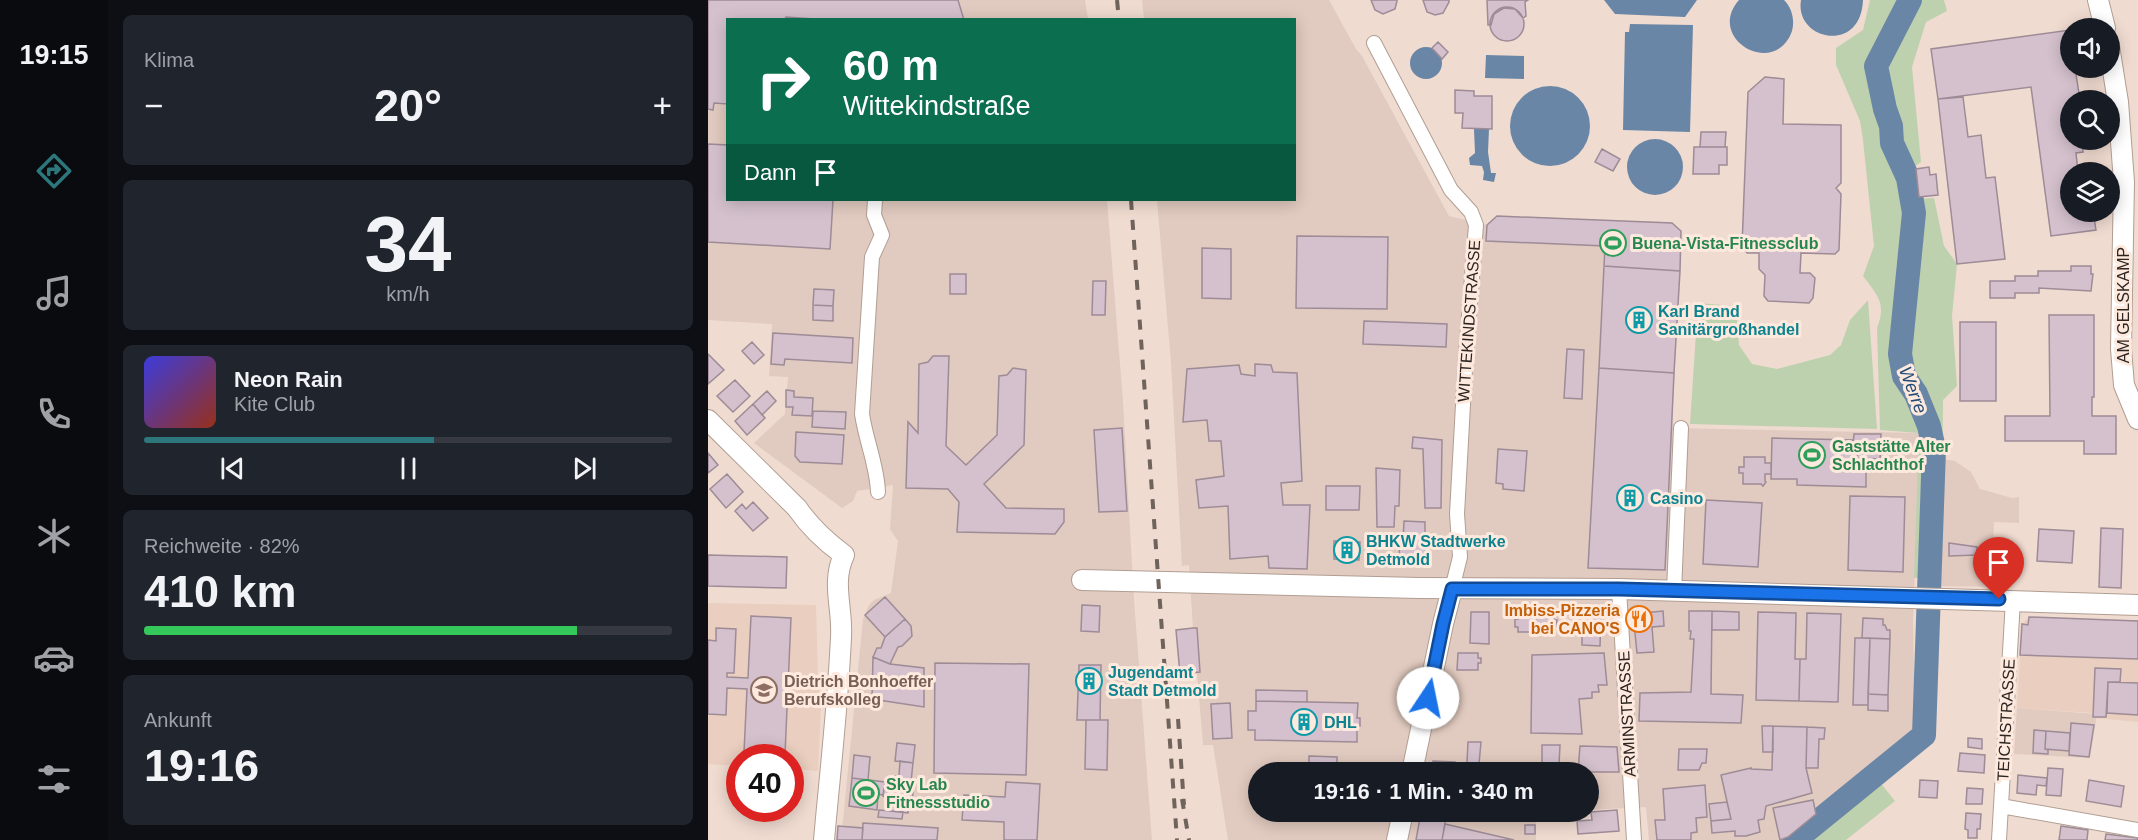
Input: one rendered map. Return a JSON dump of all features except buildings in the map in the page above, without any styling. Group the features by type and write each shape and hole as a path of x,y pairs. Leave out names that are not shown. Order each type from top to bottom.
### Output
{"street":[{"path":"2098,0 2102,18"},
{"name":"WITTEKINDSTRASSE","path":"1374,43 1451,190 1471,212 1476,225 1458,501 1460,557 1452,589"},
{"name":"AM GELSKAMP","path":"2114,78 2124,182 2122,359 2124,385 2138,419"},
{"path":"875,201 874,214 882,235 872,257 862,414 865,434 875,467 878,492"},
{"path":"708,420 797,508 807,524 844,555 839,565 842,613 836,725 824,840"},
{"path":"1674,591 1681,428"},
{"path":"1082,580 1452,589 1619,589 2138,605"},
{"path":"1414,762 1452,589"},
{"name":"ARMINSTRASSE","path":"1619,589 1634,840"},
{"name":"TEICHSTRASSE","path":"1999,840 2013,600"},
{"path":"2001,806 2138,830"},
{"path":"1397,840 1401,822"}],"shaded area":[{"path":"708,0 1085,0 1088,18 726,18 726,201 1107,201 1152,840 841,840 863,619 869,605 874,600 891,593 898,541 890,529 893,485 857,491 853,501 842,508 754,443 785,414 788,377 769,376 772,324 708,320"},
{"path":"1142,0 1329,0 1449,216 1487,225 1497,216 1672,223 1681,231 1672,428 1920,433 1913,621 1915,730 1911,737 1860,779 1847,785 1840,796 1786,840 1649,840 1646,807 1599,809 1599,762 1248,762 1248,822 1536,822 1536,840 1228,840 1213,745 1203,745 1197,673 1200,672 1197,629 1193,628 1189,565 1182,566 1171,362 1157,201 1296,201 1296,18 1144,18"},
{"path":"1942,459 1955,461 1971,472 1980,489 2012,498 2019,497 2019,523 1994,522 1992,568 1995,575 2011,587 1937,586 1942,530"},
{"name":"Dietrich Bonhoeffer Berufskolleg","path":"708,603 816,605 821,704 818,771 804,770 804,744 726,744 726,765 708,764"},
{"path":"2029,617 2138,621 2138,722 2095,718 2094,713 2017,708 2022,624"},
{"path":"2017,708 2097,714 2090,758 2014,754"}],"green space":[{"path":"1870,0 1944,0 1947,11 1926,22 1912,67 1921,162 1914,167 1918,199 1934,198 1944,246 1957,264 1952,316 1957,386 1943,400 1942,530 1937,577 1914,578 1919,433 1880,430 1877,328 1881,306 1876,294 1863,276 1874,246 1863,140 1860,121 1836,65 1836,48 1863,30"},
{"path":"1868,300 1877,429 1690,424 1698,303 1736,306 1739,345 1752,364 1777,369 1830,355 1841,345 1850,320"},
{"path":"1879,781 1895,801 1846,840 1812,840 1830,821 1858,803"}],"water":[{"path":"1604,0 1697,0 1685,17 1615,14"},
{"path":"1739,0 1784,0 1787,3 1791,10 1793,23 1792,31 1783,45 1772,52 1759,53 1746,48 1736,40 1731,28 1731,14"},
{"path":"1801,0 1863,0 1859,17 1851,29 1841,35 1829,36 1807,25 1802,14"},
{"path":"1630,24 1693,25 1690,132 1623,130 1625,32 1629,32"},
{"path":"1426,47 1438,51 1442,63 1438,75 1426,79 1414,75 1410,63 1414,51"},
{"path":"1486,55 1524,56 1524,79 1485,78"},
{"path":"1550,86 1565,89 1578,98 1587,111 1590,126 1587,141 1578,154 1565,163 1550,166 1535,163 1522,154 1513,141 1510,126 1513,111 1522,98 1535,89"},
{"path":"1474,129 1489,129 1488,152 1491,173 1496,173 1494,182 1483,180 1482,166 1470,165 1469,158 1475,153"},
{"path":"1650,139 1660,139 1675,147 1681,156 1683,167 1681,178 1675,187 1660,195 1650,195 1639,190 1632,183 1627,172 1627,162 1632,151 1639,144"}],"waterway":[{"name":"Werre","path":"1795,840 1924,735 1934,449 1929,426 1916,394 1904,376 1900,354 1914,213 1908,178 1892,143 1891,126 1876,66 1910,0"}],"railway":[{"path":"1117,0 1119,18"},
{"path":"1131,201 1177,840"},
{"path":"1178,719 1184,805"},
{"path":"1182,799 1189,840"}],"place":[{"name":"Buena-Vista-Fitnessclub","path":"1613,243"},
{"name":"Karl Brand Sanitärgroßhandel","path":"1639,320"},
{"name":"Gaststätte Alter Schlachthof","path":"1812,455"},
{"name":"Casino","path":"1630,498"},
{"name":"BHKW Stadtwerke Detmold","path":"1347,550"},
{"name":"Imbiss-Pizzeria bei CANO'S","path":"1639,619"},
{"name":"Jugendamt Stadt Detmold","path":"1089,681"},
{"name":"Dietrich Bonhoeffer Berufskolleg","path":"764,690"},
{"name":"DHL","path":"1304,722"},
{"name":"Sky Lab Fitnessstudio","path":"866,793"}],"route":[{"path":"1428,698 1452,589 1619,589 1999,599"}]}
